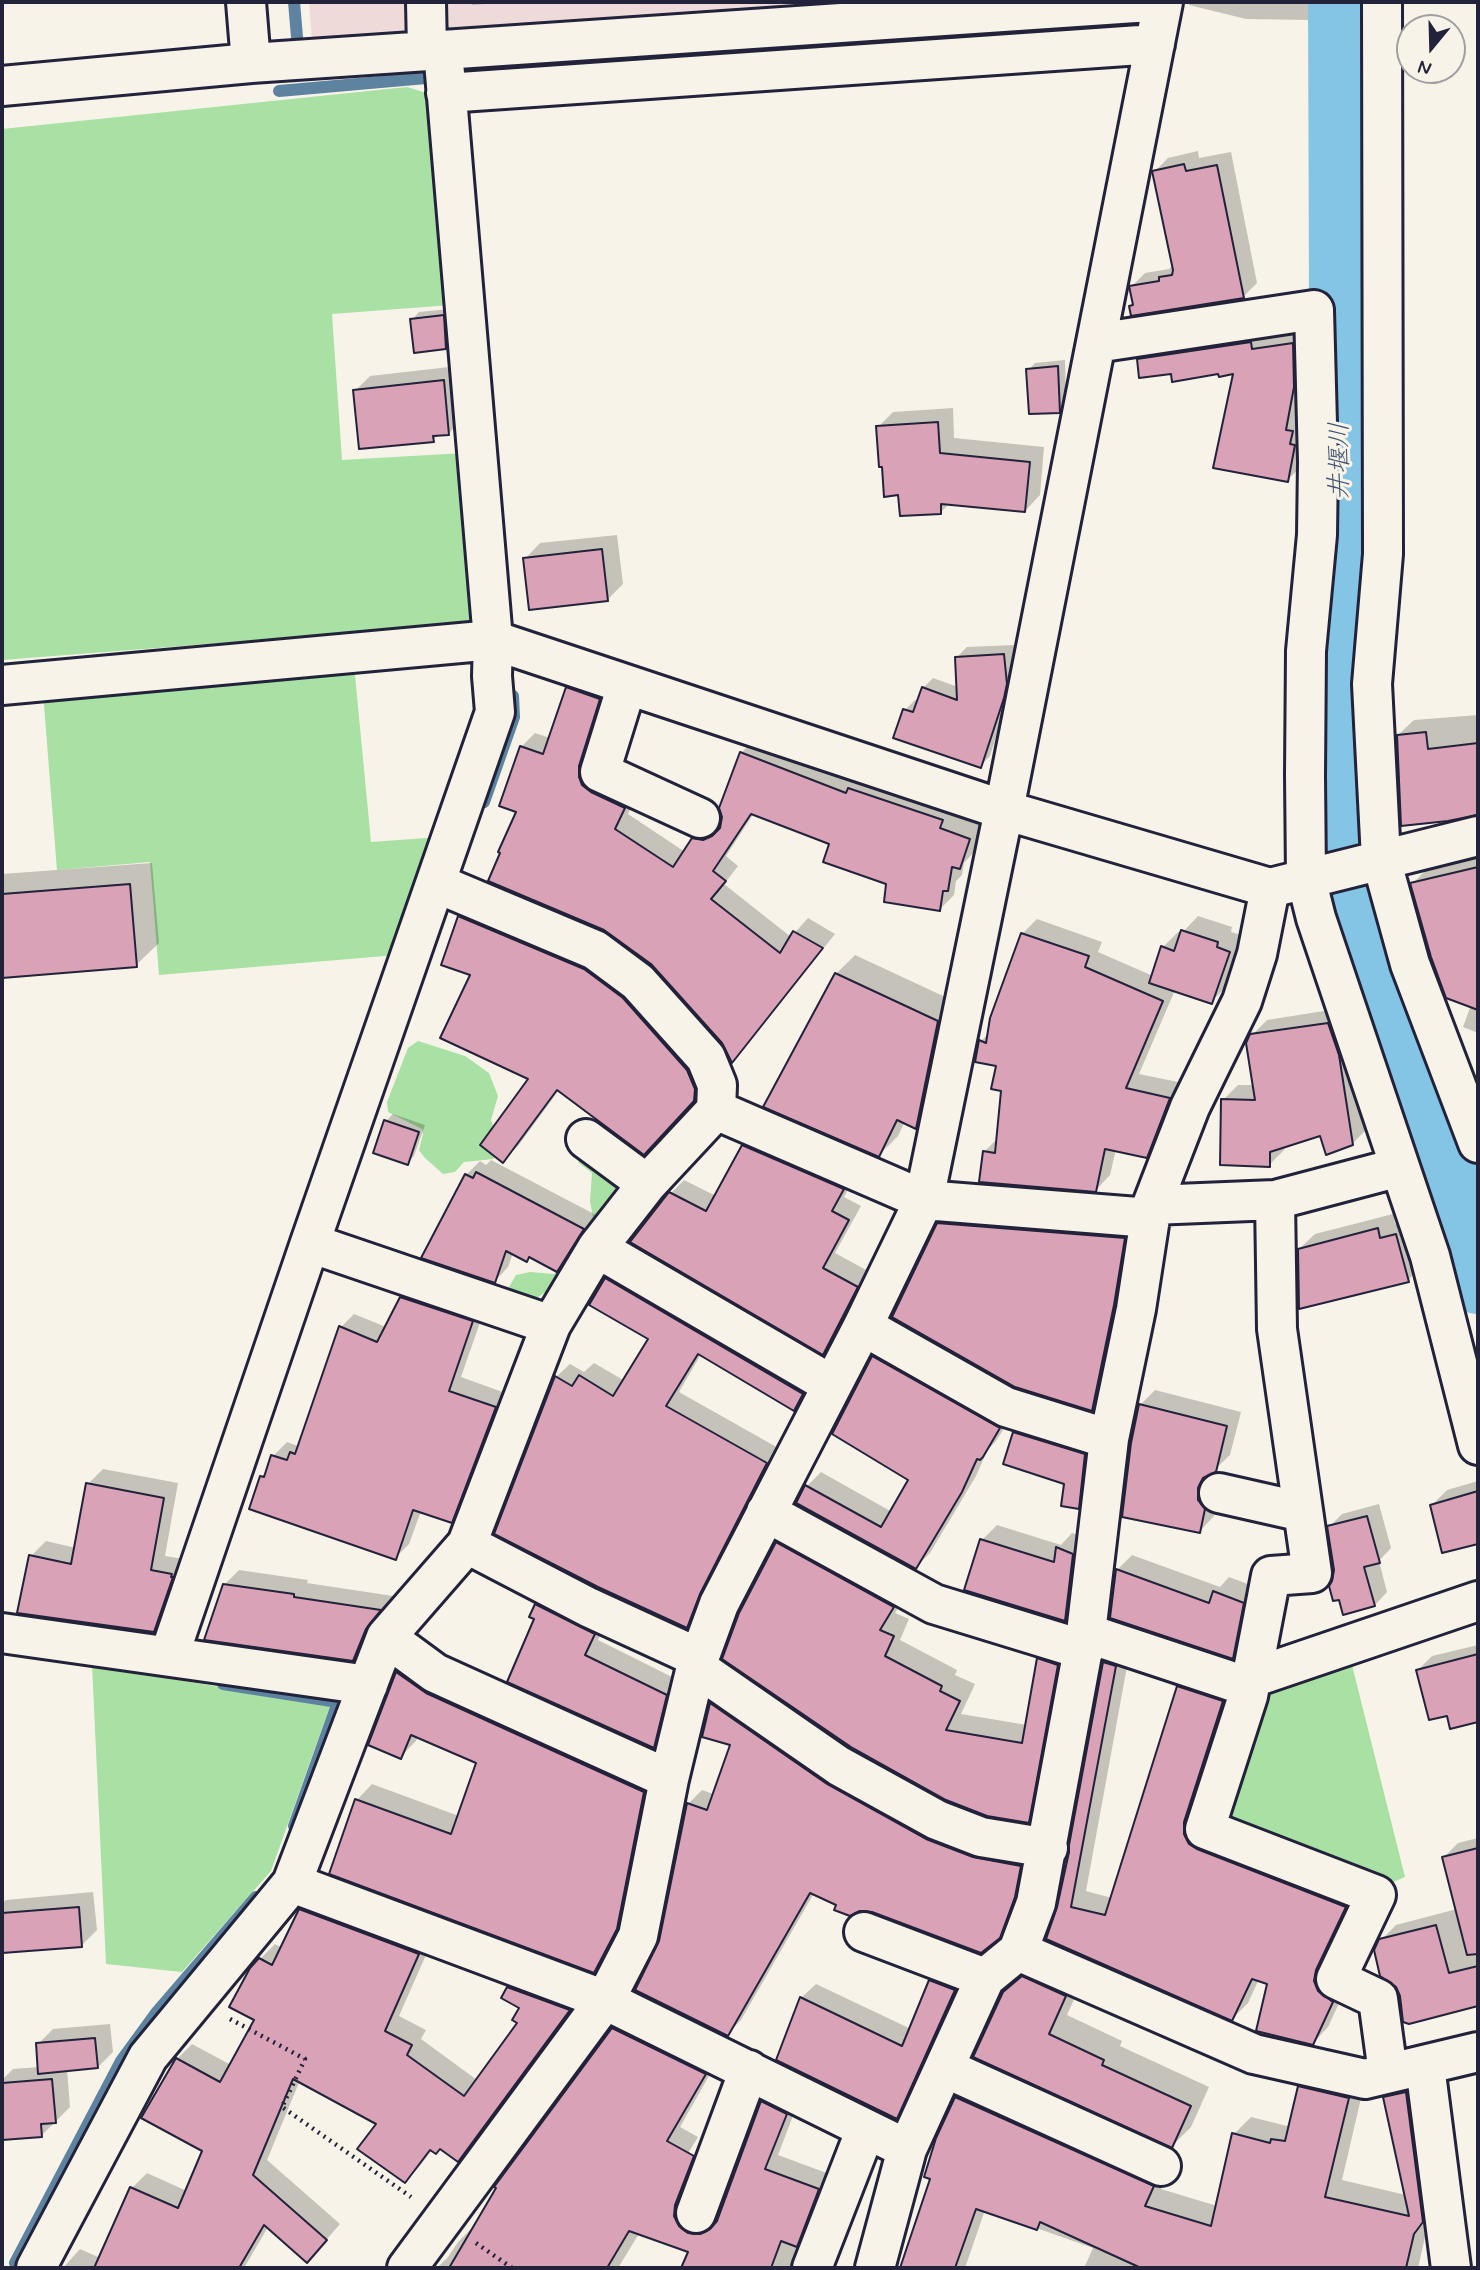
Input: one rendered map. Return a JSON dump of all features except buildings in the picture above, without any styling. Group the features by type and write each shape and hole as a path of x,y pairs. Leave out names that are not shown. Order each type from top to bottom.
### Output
{"street":[{"path":"246,2 251,63"},
{"path":"169,1657 495,712 493,640 446,93 426,2"},
{"path":"2,86 251,63 1150,2"},
{"path":"407,2268 605,2000 638,1936 669,1779 697,1662 719,1604 863,1326 924,1200 1004,810 1163,2"},
{"path":"1382,2 1383,554 1371,684 1380,860 1410,964 1478,1143"},
{"path":"446,93 1155,44"},
{"path":"1096,343 1314,310 1317,535 1306,651 1316,918 1430,1256 1478,1445"},
{"path":"2,685 493,640 1004,810 1270,888 1478,835"},
{"path":"627,685 600,772 700,818"},
{"path":"36,2268 148,2057 292,1883 386,1637 467,1544 551,1325 597,1248 647,1184 716,1110 717,1085 706,1058 638,982 595,950 436,883"},
{"path":"875,2268 907,2149 985,1978 1018,1951 1036,1903 1085,1641 1108,1439 1136,1309 1151,1212 1190,1107 1242,1001 1257,954 1270,888"},
{"path":"716,1110 924,1200 1151,1212 1275,1200 1400,1167"},
{"path":"586,1139 647,1184"},
{"path":"1275,1200 1277,1329 1312,1573 1271,1576 1248,1696 1205,1829 1376,1895 1336,1979 1378,1999 1406,2070 1451,2268"},
{"path":"310,1242 551,1325"},
{"path":"597,1248 832,1385"},
{"path":"863,1326 1006,1407 1108,1439"},
{"path":"1219,1493 1303,1512"},
{"path":"766,1512 934,1604 1085,1641 1237,1683 1478,1601"},
{"path":"467,1544 697,1662 839,1766 937,1820 981,1837 1048,1848"},
{"path":"2,1633 368,1685"},
{"path":"386,1637 436,1673 669,1779"},
{"path":"292,1883 605,2000 907,2149"},
{"path":"864,1932 985,1978"},
{"path":"1018,1951 1254,2054 1365,2079 1478,2052"},
{"path":"945,2068 1161,2166"},
{"path":"696,2213 749,2070"},
{"path":"812,2268 866,2129"}],"path":[{"path":"201,1992 230,2020 305,2059 282,2107 512,2268"}],"shaded area":[{"path":"309,2 847,2 312,40"}],"green space":[{"path":"407,87 430,94 451,305 332,314 342,460 464,453 479,623 2,660 2,129"},
{"path":"354,665 371,842 440,837 397,955 159,975 150,862 57,870 43,692"},
{"path":"418,1041 465,1056 489,1073 498,1096 491,1120 503,1151 493,1159 464,1162 455,1172 443,1174 419,1150 422,1129 388,1112 387,1102 408,1048"},
{"path":"576,1155 628,1182 559,1284 538,1297 515,1298 509,1287 516,1275 530,1272 554,1274 593,1217 590,1201 592,1173 579,1163"},
{"path":"1351,1661 1405,1877 1381,1887 1215,1823 1257,1695"},
{"path":"92,1665 330,1706 271,1871 182,1972 106,1964"}],"waterway":[{"path":"294,2 297,37"},
{"name":"井堰川","path":"1344,2 1345,299 1341,609 1332,778 1352,918 1478,1278"},
{"path":"279,91 426,78"},
{"path":"484,802 514,717 513,696"},
{"path":"223,1684 338,1702 294,1826"},
{"path":"15,2263 121,2061 156,2013 256,1897"}]}
